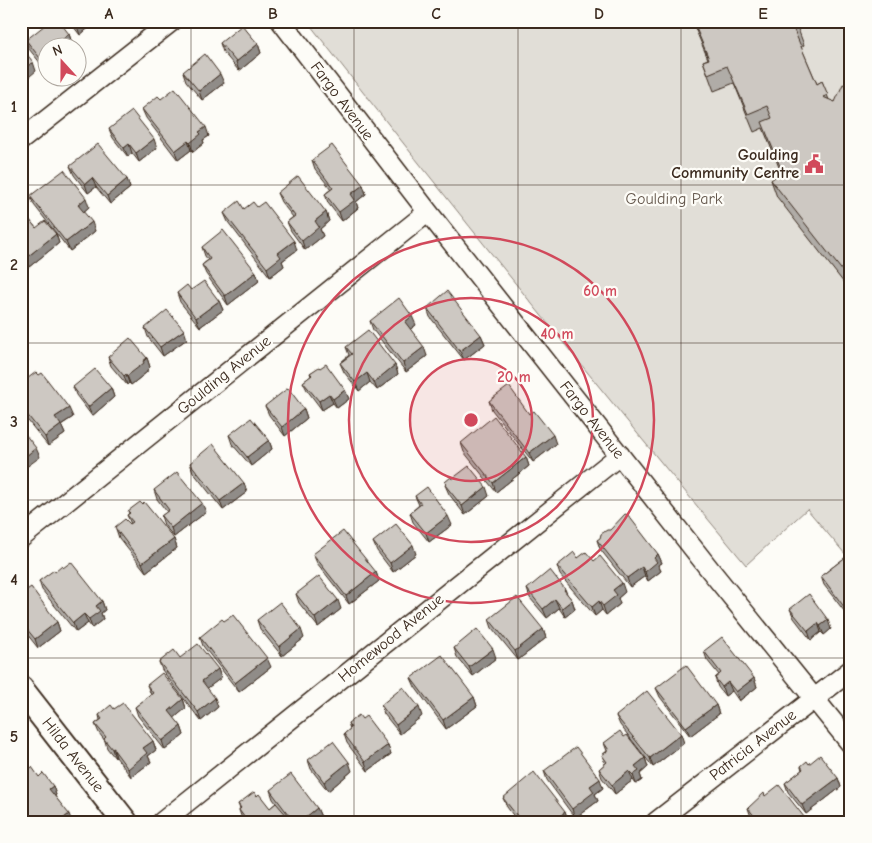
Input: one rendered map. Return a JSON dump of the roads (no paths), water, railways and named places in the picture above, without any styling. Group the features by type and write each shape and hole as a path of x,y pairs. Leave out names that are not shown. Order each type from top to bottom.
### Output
{"street":[{"path":"21,140 172,21"},
{"name":"Fargo Avenue","path":"281,21 710,572 851,744"},
{"name":"Goulding Avenue","path":"21,538 428,212"},
{"name":"Homewood Avenue","path":"162,822 620,455"},
{"name":"Patricia Avenue","path":"656,822 851,670"},
{"name":"Hilda Avenue","path":"21,689 125,822"}],"place":[{"name":"Goulding Community Centre","path":"814,164"}],"park label":[{"name":"Goulding Park","path":"674,199"}]}
